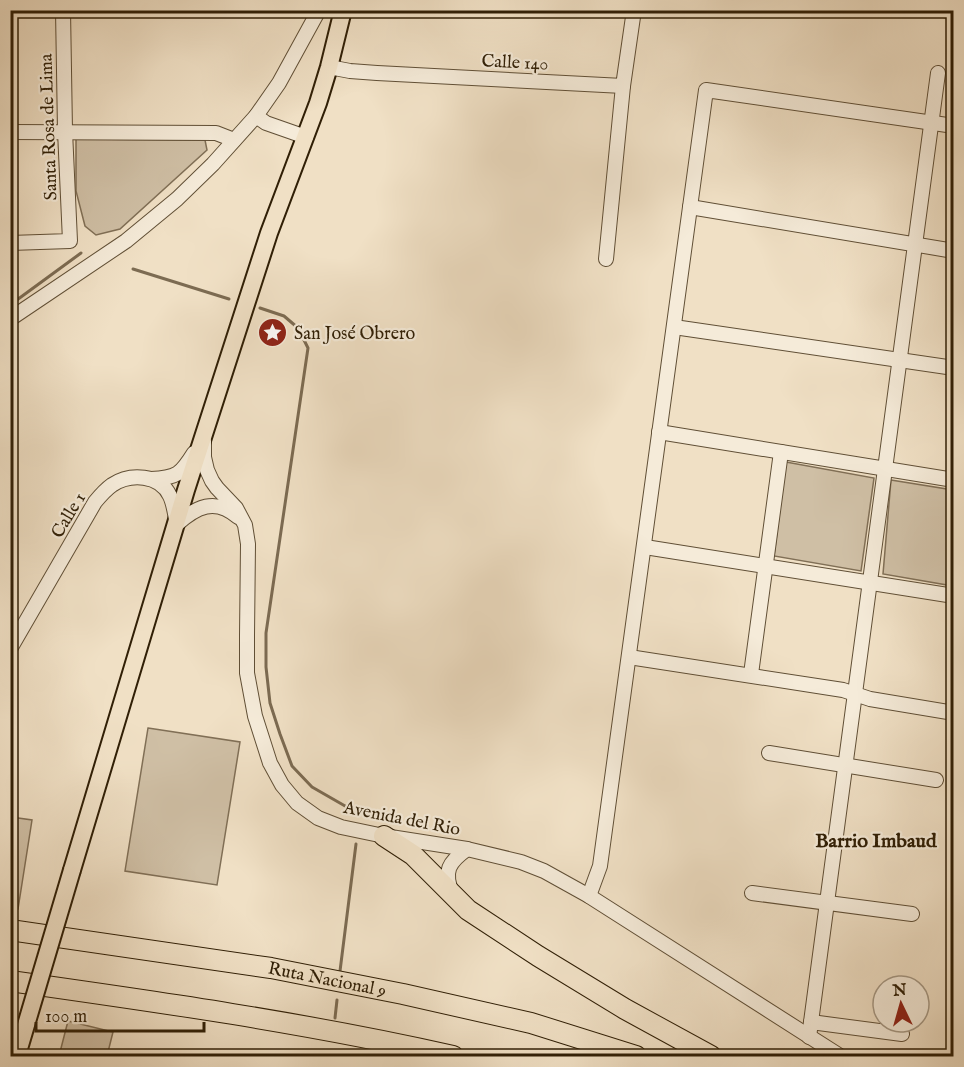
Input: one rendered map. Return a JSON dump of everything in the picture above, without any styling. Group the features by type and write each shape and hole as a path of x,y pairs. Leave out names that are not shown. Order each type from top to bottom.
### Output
{"highway":[{"path":"384,836 413,855 468,910 537,956 625,1009 711,1056"},
{"name":"Ruta Nacional 9","path":"10,930 272,968 403,994 531,1023 636,1056"},
{"path":"10,981 223,1011 453,1056"}],"main road":[{"path":"17,1054 177,524 269,233 306,137 329,67 343,10"}],"street":[{"name":"Santa Rosa de Lima","path":"10,243 70,242 63,10"},
{"path":"10,319 126,241 177,199 213,164 256,116 279,83 319,10"},
{"path":"606,259 623,86 634,10"},
{"path":"943,10 954,12"},
{"name":"Calle 140","path":"329,67 377,73 623,86"},
{"path":"809,1037 938,73"},
{"path":"589,896 600,867 706,90 954,126"},
{"path":"256,116 266,123 306,137"},
{"path":"10,132 216,133 234,140"},
{"path":"690,207 954,251"},
{"path":"674,327 954,368"},
{"path":"659,432 954,480"},
{"name":"Calle 1","path":"10,649 99,497 113,484 122,480 167,478 178,474 204,439"},
{"name":"Avenida del Rio","path":"204,439 204,457 212,481 237,508 245,525 248,544 247,674 255,716 270,763 282,785 297,803 318,818 341,827 497,855 544,871 589,896 840,1056"},
{"path":"751,674 781,452"},
{"path":"151,479 164,487 170,496 177,524 190,512 200,507 219,506 236,514 245,525"},
{"path":"645,547 954,596"},
{"path":"629,657 751,674 843,690 870,699 954,713"},
{"path":"769,753 936,780"},
{"path":"452,895 447,881 448,869 455,858 467,849"},
{"path":"752,893 912,914"},
{"path":"811,1022 871,1030"}],"shaded area":[{"path":"76,139 205,140 207,150 120,229 96,235 85,226 76,191"},
{"path":"786,462 874,478 861,571 774,556"},
{"path":"891,480 953,490 953,586 883,574"},
{"path":"148,728 240,742 217,885 125,871"},
{"path":"11,817 32,820 18,909 11,908"},
{"path":"68,1021 113,1032 107,1056 59,1056"}],"waterway":[{"path":"10,305 81,253"},
{"path":"133,269 229,299"},
{"path":"260,308 284,316 298,328 308,348 266,633 266,667 270,703 292,766 312,787 359,814"},
{"path":"340,971 356,844"},
{"path":"335,1018 337,1000"},
{"path":"330,1056 331,1052"}],"place":[{"name":"San José Obrero","path":"273,333"}],"district":[{"name":"Barrio Imbaud","path":"876,840"}]}
